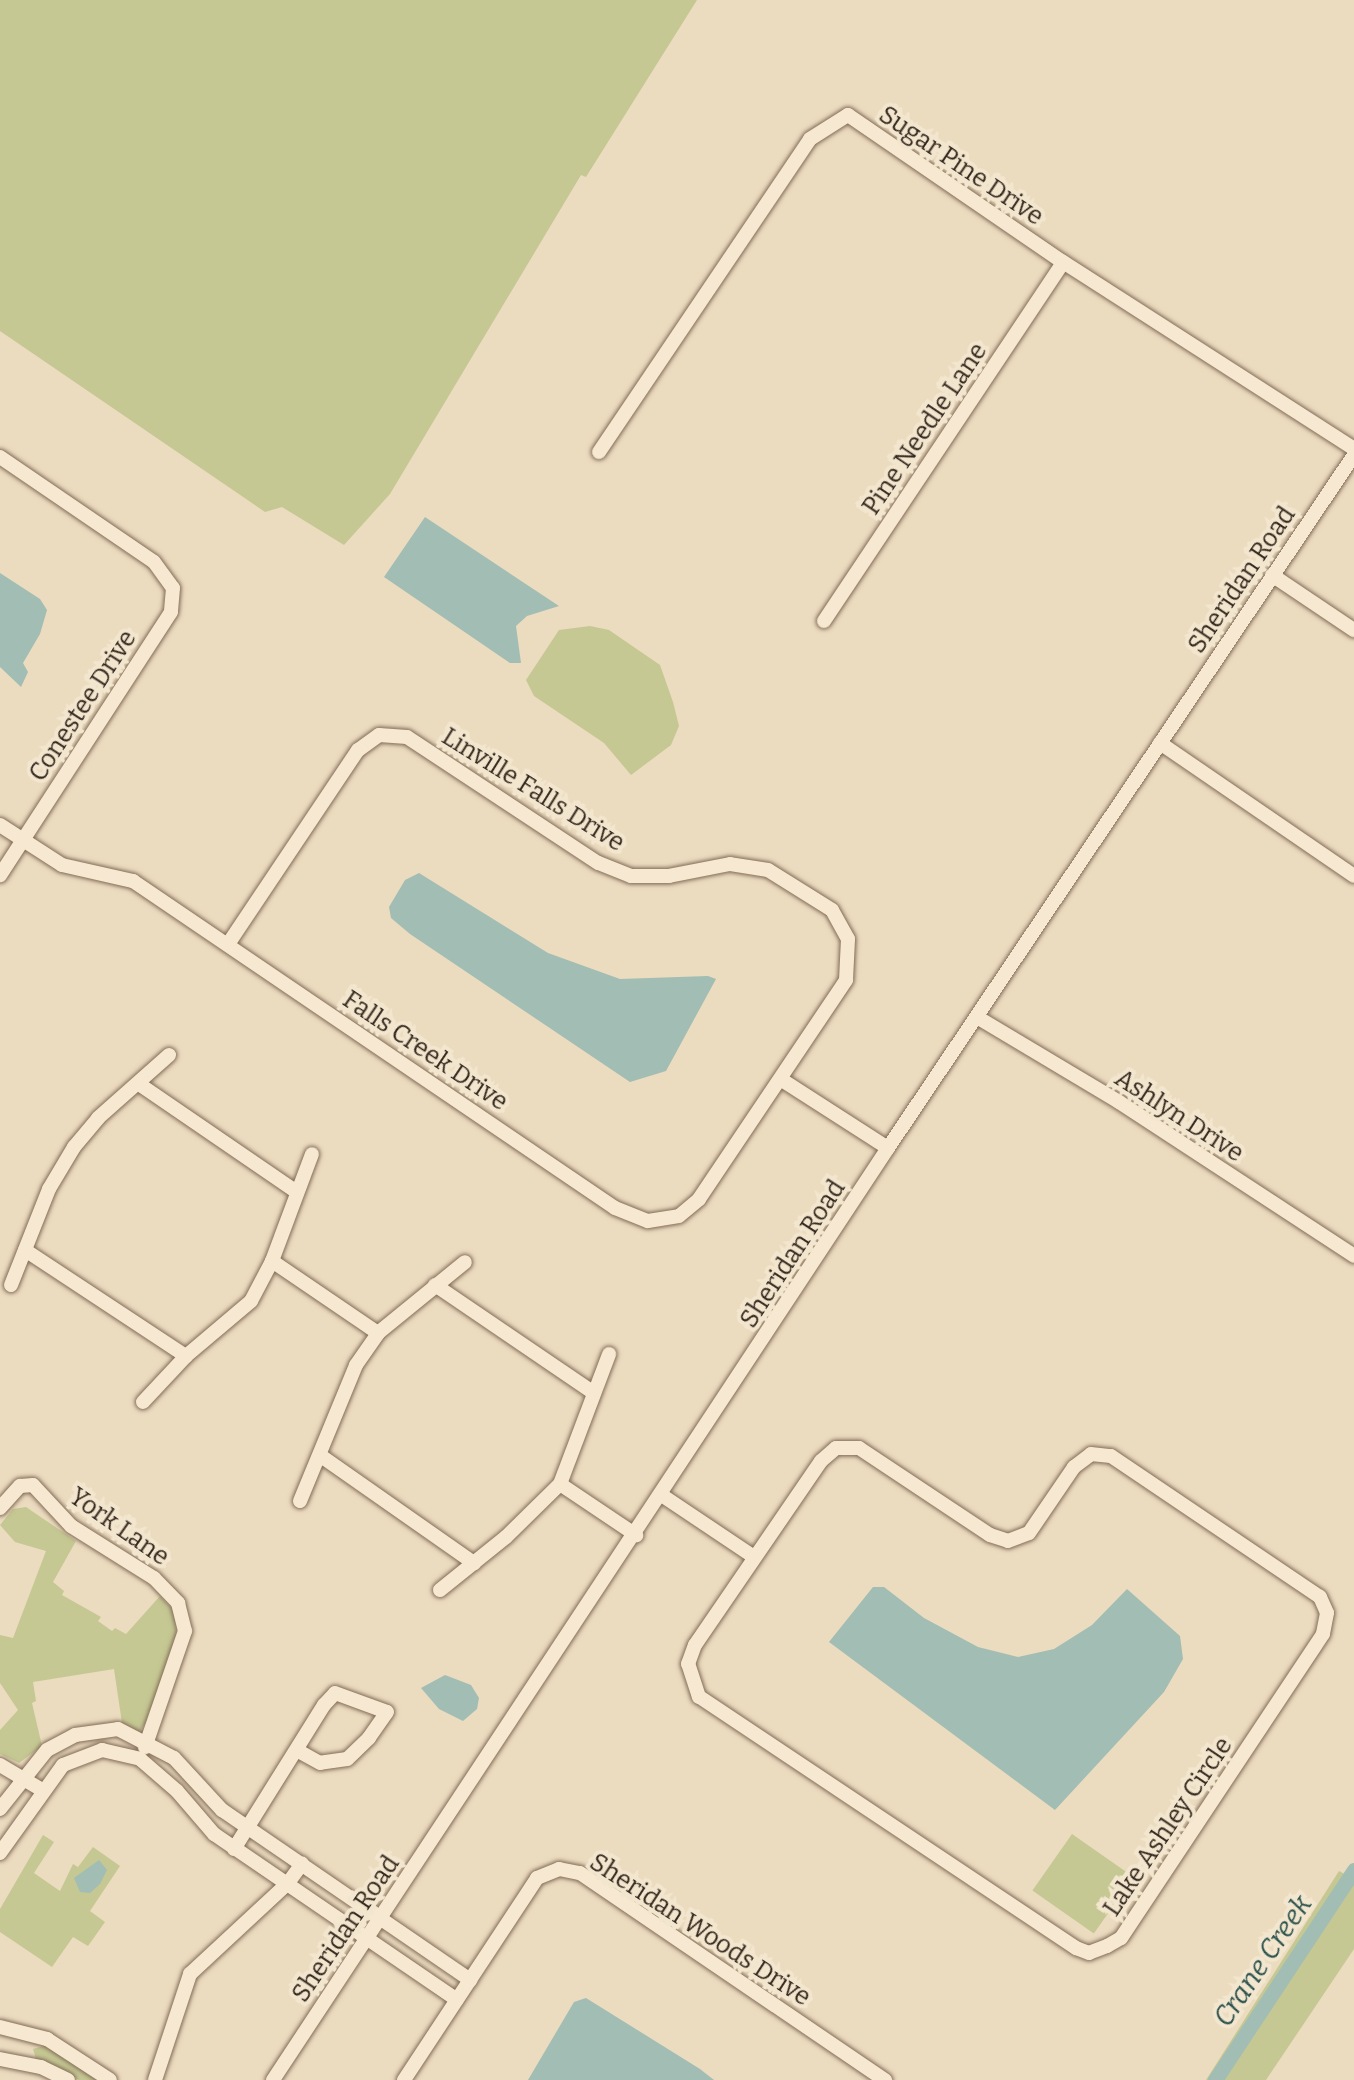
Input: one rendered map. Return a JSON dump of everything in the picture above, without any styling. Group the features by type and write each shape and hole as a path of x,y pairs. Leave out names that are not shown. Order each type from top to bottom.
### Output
{"street":[{"name":"Sugar Pine Drive","path":"599,452 810,139 824,126 848,116 1354,452"},
{"name":"Pine Needle Lane","path":"824,621 1063,262"},
{"name":"Sheridan Road","path":"273,2080 662,1496 888,1148 1354,452"},
{"name":"Conestee Drive","path":"0,458 154,562 173,588 172,612 0,874"},
{"path":"1272,575 1354,630"},
{"name":"Linville Falls Drive","path":"228,944 358,750 379,735 407,737 598,863 632,876 669,876 730,864 768,870 832,910 848,939 846,980 782,1080"},
{"path":"1160,743 1354,876"},
{"name":"Falls Creek Drive","path":"0,824 62,865 133,881 616,1208 648,1222 679,1216 700,1199 782,1080"},
{"name":"Ashlyn Drive","path":"977,1017 1119,1102 1354,1256"},
{"path":"11,1285 49,1189 74,1148 98,1118 170,1056"},
{"path":"782,1080 888,1148"},
{"path":"139,1084 295,1191"},
{"path":"143,1402 186,1356 251,1301 272,1262 295,1191 312,1154"},
{"path":"25,1250 186,1356"},
{"path":"272,1262 378,1333"},
{"path":"300,1501 356,1365 378,1333 465,1262"},
{"path":"435,1285 594,1393"},
{"path":"440,1590 560,1484 609,1354"},
{"name":"Lake Ashley Circle","path":"836,1448 859,1448 990,1535 1008,1542 1030,1532 1074,1466 1091,1454 1111,1456 1320,1597 1327,1612 1323,1634 1121,1938 1090,1953 699,1697 691,1683 688,1664 695,1646 754,1557 821,1461 836,1448"},
{"path":"321,1456 474,1563"},
{"path":"560,1484 636,1535"},
{"name":"York Lane","path":"0,1508 20,1486 33,1485 72,1526 154,1578 178,1603 185,1631 140,1759"},
{"path":"662,1496 754,1557"},
{"path":"234,1848 296,1750 335,1693 387,1712 369,1738 347,1759 320,1763 296,1750"},
{"path":"0,1809 22,1776 47,1750 75,1734 118,1729 148,1741 174,1758 222,1810 470,1980"},
{"path":"0,1853 63,1765 102,1750 140,1759 177,1792 214,1834 457,2000"},
{"path":"0,1765 42,1790"},
{"path":"155,2080 190,1974 288,1884 302,1864"},
{"name":"Sheridan Woods Drive","path":"404,2080 537,1878 559,1868 580,1873 886,2080"},
{"path":"0,2028 47,2039 110,2080"},
{"path":"24,2063 29,2036"},
{"path":"0,2058 68,2080"}],"green space":[{"path":"0,0 697,0 586,177 581,175 390,494 344,545 282,507 265,512 0,331"},
{"path":"590,626 609,630 660,665 673,702 679,726 671,745 631,775 604,743 534,696 526,680 559,630"},
{"path":"26,1507 76,1541 53,1582 64,1591 62,1595 101,1617 98,1621 112,1631 115,1628 126,1634 160,1596 175,1612 176,1635 151,1716 139,1732 122,1723 114,1669 33,1682 36,1701 32,1703 42,1746 19,1763 0,1754 0,1730 18,1710 0,1683 0,1635 13,1638 46,1551 15,1542 0,1525 13,1509"},
{"path":"1072,1834 1133,1877 1094,1934 1032,1891"},
{"path":"43,1835 54,1842 34,1873 60,1891 73,1864 78,1867 93,1847 120,1866 90,1911 105,1922 88,1946 73,1937 52,1967 0,1932 0,1909"},
{"path":"1339,1871 1354,1879 1354,1949 1266,2080 1206,2080"},
{"path":"47,2045 100,2080 79,2080 36,2059 33,2049"}],"shaded area":[{"path":"425,517 559,606 527,616 516,626 521,663 510,663 384,577"},
{"path":"0,573 40,599 47,610 40,634 23,663 28,672 21,687 0,667"},
{"path":"419,873 548,953 620,979 716,979 666,1071 630,1082 410,934 391,918 389,907 405,880"},
{"path":"873,1587 884,1587 924,1618 978,1647 1018,1657 1054,1649 1092,1625 1127,1589 1180,1636 1183,1659 1164,1692 1055,1810 829,1642"},
{"path":"445,1675 471,1685 479,1698 477,1709 463,1721 439,1709 421,1688"},
{"path":"99,1860 107,1870 100,1884 90,1893 80,1892 74,1878"},
{"path":"586,1998 714,2080 528,2080 574,2002"}],"waterway":[{"name":"Crane Creek","path":"1215,2080 1354,1870"}]}
